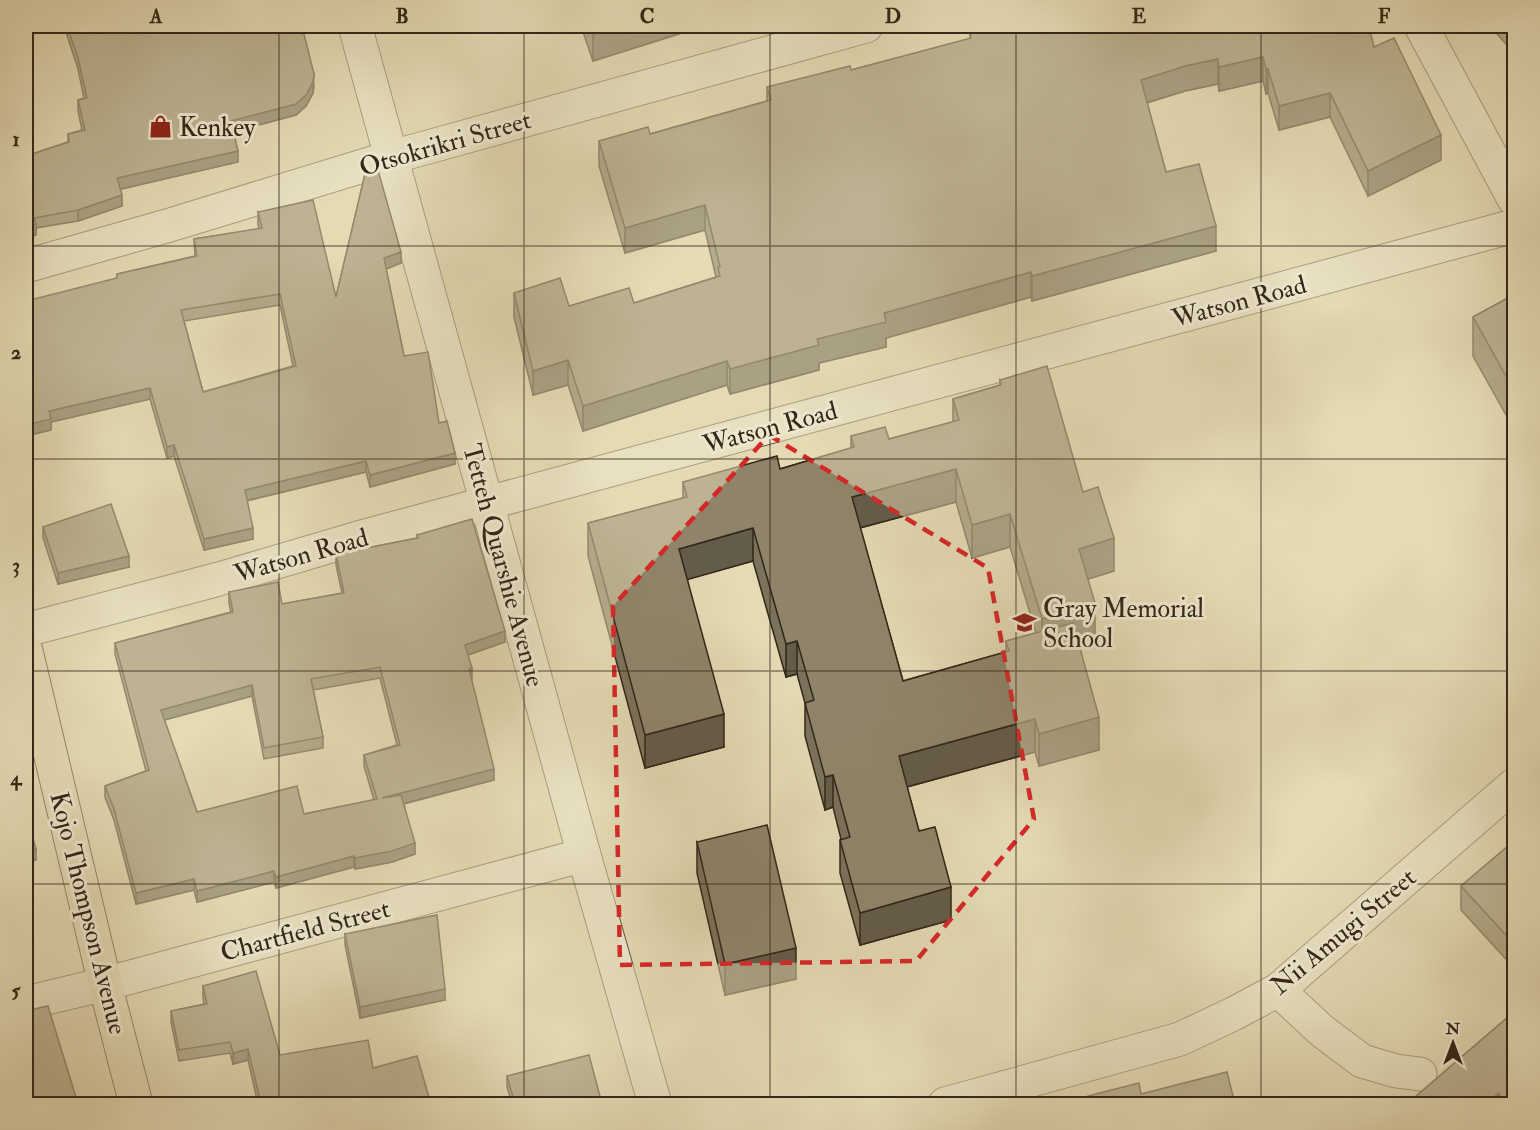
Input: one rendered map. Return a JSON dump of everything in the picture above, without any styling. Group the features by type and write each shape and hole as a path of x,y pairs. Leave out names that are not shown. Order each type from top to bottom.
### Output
{"main road":[{"name":"Kojo Thompson Avenue","path":"26,651 105,984 136,1104"}],"street":[{"name":"Tetteh Quarshie Avenue","path":"355,26 655,1104"},
{"name":"Otsokrikri Street","path":"26,266 170,225 392,157 866,26"},
{"path":"1421,26 1515,199"},
{"name":"Watson Road","path":"26,630 219,579 358,538 1515,226"},
{"name":"Nii Amugi Street","path":"945,1104 1180,1039 1278,990 1515,785"},
{"name":"Chartfield Street","path":"26,1003 105,984 584,855"},
{"path":"1278,990 1322,1031 1362,1061 1396,1071 1420,1074"}],"highlighted area":[{"path":"769,435 988,568 1034,819 916,961 620,965 613,606"}],"building":[{"path":"67,26 300,26 314,74 313,82 306,95 296,104 231,121 238,151 117,178 122,195 78,210 34,218 36,224 26,227 26,156 69,142 68,134 85,130 78,100 87,98 78,58"},
{"path":"590,26 620,26 593,34"},
{"path":"1001,26 1369,26 1374,47 1394,38 1441,135 1368,171 1330,93 1279,106 1263,57 1219,67 1218,59 1185,66 1141,80 1166,172 1199,164 1216,226 1032,276 1031,272 884,313 886,322 817,339 819,345 730,369 727,361 583,406 568,360 533,371 514,293 560,278 569,306 629,288 634,303 720,276 718,267 720,267 705,205 625,228 599,141 648,127 650,134 771,100 767,87 850,66 851,70 971,38 970,34"},
{"path":"378,170 401,252 384,258 404,356 428,352 439,423 447,421 455,453 370,475 366,461 245,490 253,528 204,539 174,445 167,447 150,388 49,411 51,419 26,425 26,301 117,278 117,274 197,256 194,239 262,228 258,212 313,200 336,297 365,174","holes":["280,294 296,366 203,392 181,310"]},
{"path":"1515,294 1515,392 1473,317"},
{"path":"1047,366 1083,492 1098,487 1114,538 1079,549 1095,603 1042,619 1010,514 972,525 956,469 852,497 903,681 1009,651 1006,641 1073,623 1099,717 1039,734 1035,719 899,756 919,831 935,827 951,887 860,913 840,840 850,837 833,775 825,777 805,703 814,700 797,641 786,644 753,528 679,549 724,714 645,735 588,523 687,497 683,482 777,456 780,469 854,447 851,436 885,427 889,439 959,420 953,399 1001,385 1000,380"},
{"path":"111,504 129,556 58,573 43,527"},
{"path":"472,519 505,631 465,645 494,769 382,798 401,795 415,843 392,851 355,858 354,856 276,877 274,871 197,891 194,879 136,893 114,809 105,786 149,770 115,643 233,612 229,592 278,582 282,604 344,593 336,554 418,538 417,535","holes":["380,667 400,745 364,755 377,799 304,814 297,786 197,812 161,710 252,685 264,748 323,737 311,679"]},
{"path":"26,814 36,849 26,852"},
{"path":"767,825 796,948 725,964 697,842"},
{"path":"1515,840 1515,945 1461,886"},
{"path":"437,915 445,989 360,1007 345,934"},
{"path":"26,920 30,936 26,938"},
{"path":"256,971 280,1055 368,1040 373,1068 417,1056 431,1104 261,1104 248,1049 233,1053 230,1042 179,1050 171,1011 207,1004 203,986"},
{"path":"48,1006 78,1104 26,1104 26,1010"},
{"path":"1515,1011 1515,1104 1502,1104 1499,1093 1486,1104 1407,1104"},
{"path":"589,1055 602,1104 515,1104 507,1076"},
{"path":"1227,1072 1235,1104 1090,1104 1088,1096 1139,1083 1141,1094"},
{"path":"1026,1098 1028,1104 1001,1104"}],"place":[{"name":"Kenkey","path":"161,127"},
{"name":"Gray Memorial School","path":"1025,623"}]}
